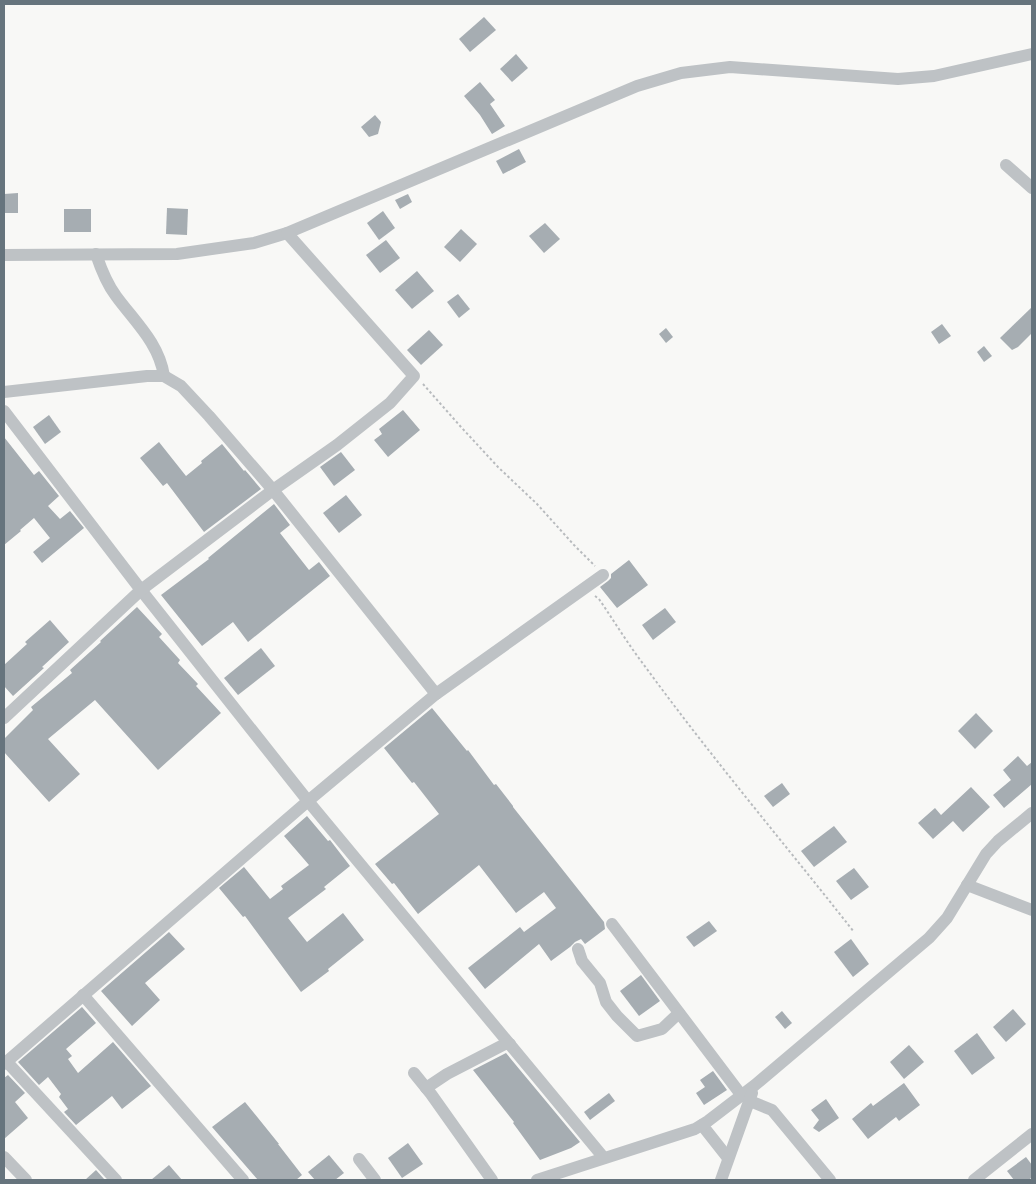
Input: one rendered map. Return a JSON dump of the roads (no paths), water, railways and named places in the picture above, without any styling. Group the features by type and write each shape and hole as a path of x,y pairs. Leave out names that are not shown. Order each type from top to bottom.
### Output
{"street":[{"path":"4,255 177,254 254,243 287,233 637,86 681,73 730,67 898,79 934,76 1032,54"},
{"path":"1006,165 1032,188"},
{"path":"4,718 141,590 273,490 337,445 390,403 414,376 287,233"},
{"path":"96,254 115,295 148,336 162,364 164,376"},
{"path":"4,392 147,376 164,376 182,386 273,490 436,694"},
{"path":"6,419 308,801 604,1158"},
{"path":"116,1180 5,1063 308,801 436,694 603,575"},
{"path":"720,1180 746,1098 755,1086 929,938 947,918 982,860 1014,827 1032,813"},
{"path":"967,885 1032,910"},
{"path":"612,924 746,1098 772,1110 830,1180"},
{"path":"578,950 582,961 600,983 606,1002 636,1036 662,1029 679,1013"},
{"path":"83,996 243,1180"},
{"path":"426,1088 447,1074 505,1044 510,1044"},
{"path":"414,1073 492,1180"},
{"path":"537,1180 695,1128 746,1098"},
{"path":"702,1125 728,1158"},
{"path":"974,1180 1032,1134"},
{"path":"4,1157 26,1180"},
{"path":"358,1159 375,1180"}]}
